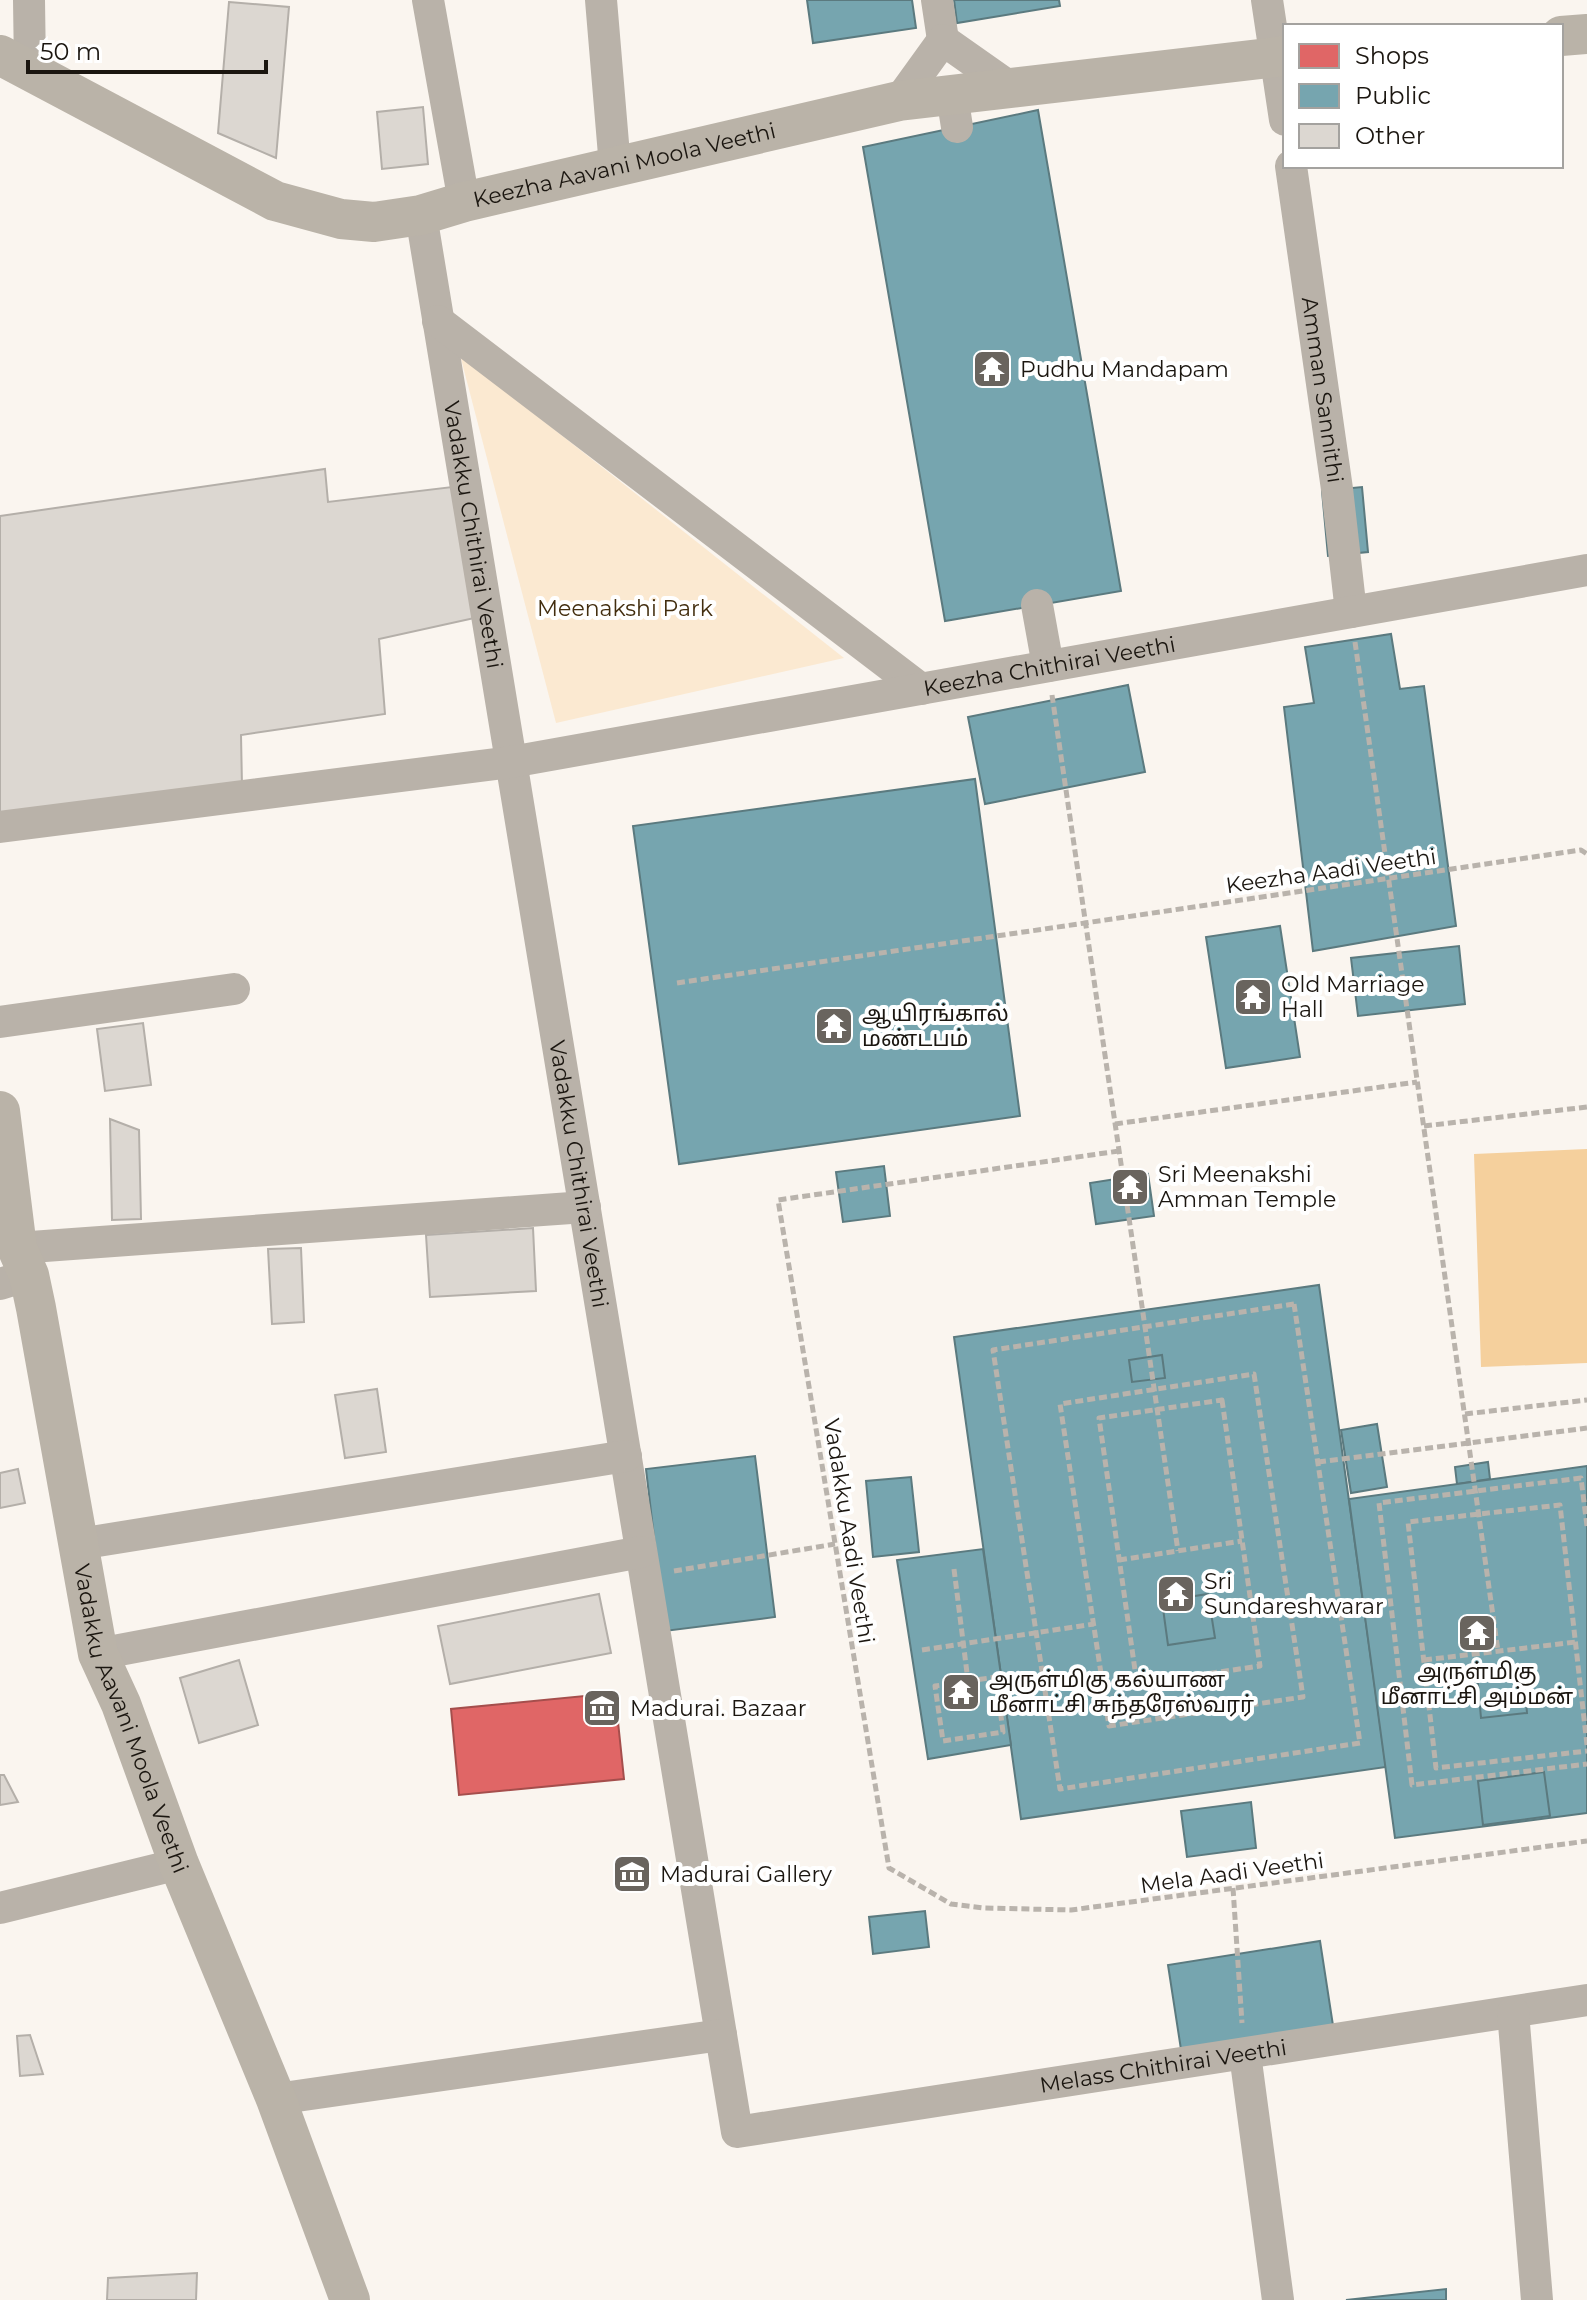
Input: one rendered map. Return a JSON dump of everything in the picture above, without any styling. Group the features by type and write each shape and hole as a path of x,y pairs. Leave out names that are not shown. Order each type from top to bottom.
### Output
{"main road":[{"path":"1563,36 1587,34"},
{"name":"Keezha Aavani Moola Veethi","path":"15,62 275,201 341,219 374,222 421,215 464,202 899,101 955,111 1011,88 1281,57"},
{"name":"Vadakku Aavani Moola Veethi","path":"0,1111 15,1269 79,1544 98,1654 121,1704 179,1864 276,2099 350,2300"}],"street":[{"path":"15,62 29,0"},
{"path":"428,0 464,202"},
{"path":"601,0 615,167"},
{"path":"899,101 943,40 937,0"},
{"path":"1267,0 1281,57 1283,88"},
{"path":"943,40 1011,88"},
{"name":"Amman Sannithi","path":"1291,168 1337,489 1351,612"},
{"name":"Vadakku Chithirai Veethi","path":"421,215 737,2132"},
{"path":"438,321 921,689"},
{"name":"Keezha Chithirai Veethi","path":"0,827 511,762 1587,570"},
{"path":"1037,605 1048,666"},
{"path":"0,1022 234,989"},
{"path":"15,1269 585,1207"},
{"path":"79,1544 626,1456"},
{"path":"98,1654 643,1564"},
{"path":"0,1908 179,1864"},
{"name":"Melass Chithirai Veethi","path":"737,2132 1587,2000"},
{"path":"1513,2012 1537,2300"},
{"path":"276,2099 721,2035"},
{"path":"1245,2054 1278,2300"}],"path":[{"path":"1351,612 1498,1651"},
{"path":"1048,666 1178,1551"},
{"name":"Keezha Aadi Veethi","path":"677,983 1584,852"},
{"path":"1115,1124 1417,1082"},
{"path":"1424,1126 1587,1107"},
{"name":"Vadakku Aadi Veethi","path":"889,1868 778,1200 1119,1151"},
{"path":"1294,1304 1360,1743 1060,1789 993,1350 1145,1327 1294,1304"},
{"path":"1254,1374 1303,1697 1109,1726 1060,1404 1154,1390 1254,1374"},
{"path":"1222,1400 1260,1666 1137,1684 1099,1418 1157,1409 1222,1400"},
{"path":"1465,1414 1587,1400"},
{"path":"1318,1462 1587,1428"},
{"path":"1587,1526 1581,1478 1379,1503 1412,1785 1587,1764"},
{"path":"1560,1505 1587,1748 1436,1768 1408,1522 1479,1514 1560,1505"},
{"path":"1119,1560 1242,1541"},
{"path":"643,1564 835,1544"},
{"path":"954,1569 968,1681"},
{"path":"922,1650 1094,1624"},
{"path":"1424,1660 1576,1642"},
{"path":"996,1677 1003,1732 943,1741 935,1686 968,1681 996,1677"},
{"name":"Mela Aadi Veethi","path":"889,1868 951,1904 1071,1910 1587,1841"},
{"path":"1233,1888 1245,2054"}],"green space":[{"name":"Meenakshi Park","path":"460,355 844,658 556,723"}],"shaded area":[{"path":"1587,1149 1587,1363 1481,1367 1474,1154"}],"building: Shops":[{"path":"615,1693 624,1779 459,1795 451,1709"}],"building: Public":[{"path":"807,0 912,0 916,28 813,43"},
{"path":"954,0 1059,0 1060,6 957,23"},
{"name":"Pudhu Mandapam","path":"1038,110 1121,591 945,621 863,147"},
{"path":"1362,487 1368,552 1328,556 1322,491"},
{"path":"1391,634 1400,689 1424,686 1456,926 1313,951 1284,707 1314,703 1305,647"},
{"path":"1128,685 1145,772 985,804 968,717"},
{"name":"ஆயிரங்கால் மண்டபம்","path":"975,779 1020,1116 679,1164 633,826"},
{"name":"Old Marriage Hall","path":"1280,926 1300,1057 1226,1068 1206,937"},
{"path":"1459,946 1465,1004 1358,1016 1351,958"},
{"path":"884,1166 890,1216 843,1222 836,1172"},
{"path":"1148,1174 1154,1216 1096,1224 1090,1183"},
{"name":"Sri Sundareshwarar","path":"1319,1285 1386,1767 1021,1819 954,1337"},
{"path":"1162,1355 1165,1378 1132,1382 1129,1360"},
{"path":"1377,1424 1387,1487 1351,1493 1341,1430"},
{"path":"755,1456 775,1617 665,1631 646,1469"},
{"path":"1488,1462 1490,1479 1457,1484 1455,1467"},
{"name":"அருள்மிகு மீனாட்சி அம்மன்","path":"1587,1466 1587,1813 1395,1838 1349,1499"},
{"path":"911,1477 919,1552 873,1557 866,1481"},
{"name":"அருள்மிகு கல்யாண மீனாட்சி சுந்தரேஸ்வரர்","path":"983,1549 1011,1745 928,1759 897,1560"},
{"path":"1208,1594 1215,1638 1168,1645 1162,1601"},
{"path":"1523,1668 1527,1713 1481,1718 1477,1673"},
{"path":"1544,1772 1550,1816 1483,1825 1478,1781"},
{"path":"1251,1802 1256,1848 1187,1857 1181,1811"},
{"path":"925,1911 929,1947 873,1954 869,1917"},
{"path":"1320,1941 1334,2032 1182,2056 1168,1965"},
{"path":"1446,2289 1446,2300 1346,2300"}],"building: Other":[{"path":"229,2 289,7 276,158 218,133"},
{"path":"423,107 428,164 382,169 377,112"},
{"path":"325,469 328,502 452,487 479,617 379,639 385,714 241,735 242,786 0,814 0,516"},
{"path":"143,1023 151,1085 105,1091 97,1029"},
{"path":"110,1119 139,1130 141,1219 112,1220"},
{"path":"533,1228 536,1291 430,1297 426,1235"},
{"path":"301,1248 304,1322 272,1324 268,1249"},
{"path":"377,1389 386,1452 345,1458 335,1395"},
{"path":"18,1469 25,1503 0,1508 0,1473"},
{"path":"599,1594 611,1653 450,1684 438,1626"},
{"path":"239,1660 258,1725 199,1743 180,1678"},
{"path":"0,1775 4,1775 18,1802 0,1805"},
{"path":"30,2035 43,2074 20,2076 17,2036"},
{"path":"197,2273 196,2300 107,2300 108,2278"}],"place":[{"name":"Pudhu Mandapam","path":"992,369"},
{"name":"Old Marriage Hall","path":"1253,997"},
{"name":"ஆயிரங்கால் மண்டபம்","path":"834,1026"},
{"name":"Sri Meenakshi Amman Temple","path":"1130,1187"},
{"name":"Sri Sundareshwarar","path":"1176,1594"},
{"name":"அருள்மிகு மீனாட்சி அம்மன்","path":"1477,1633"},
{"name":"அருள்மிகு கல்யாண மீனாட்சி சுந்தரேஸ்வரர்","path":"961,1692"},
{"name":"Madurai. Bazaar","path":"602,1708"},
{"name":"Madurai Gallery","path":"632,1874"}]}
